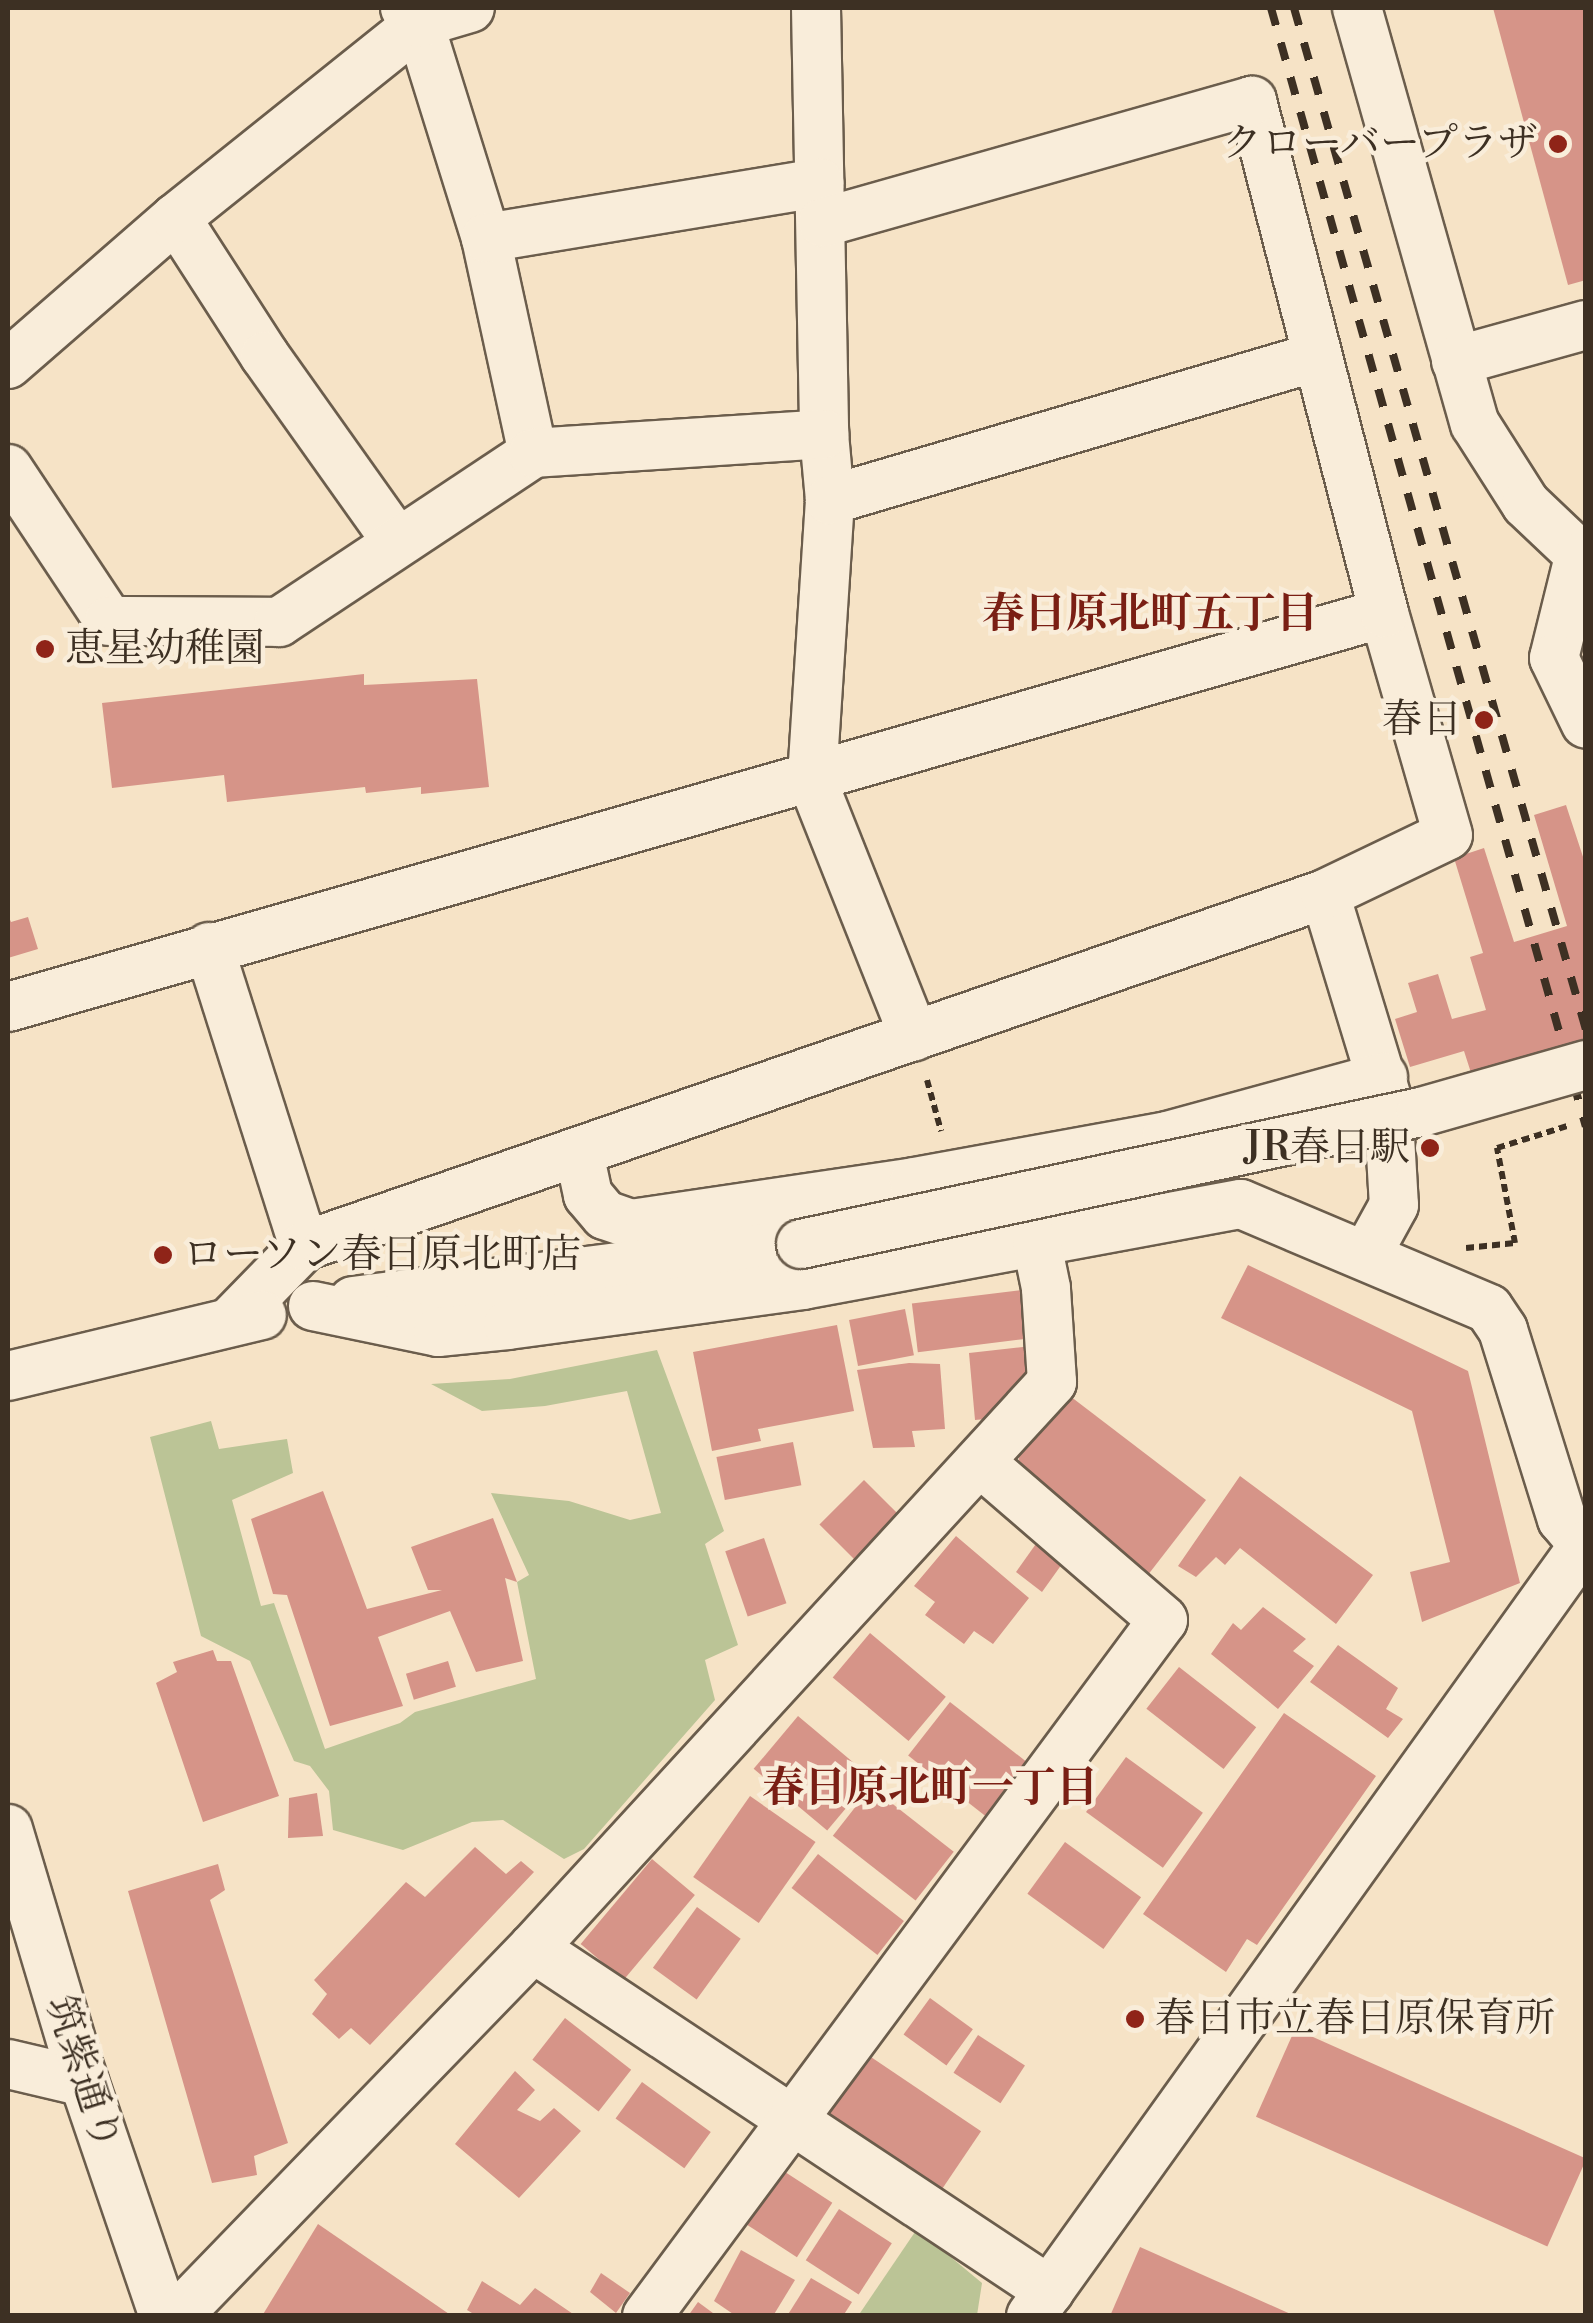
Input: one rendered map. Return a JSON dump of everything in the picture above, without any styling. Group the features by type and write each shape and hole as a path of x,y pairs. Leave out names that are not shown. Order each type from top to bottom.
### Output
{"street":[{"path":"8,364 412,15 470,8"},
{"path":"816,8 824,434 830,500 812,780 914,1036"},
{"path":"1357,8 1475,424 1526,504 1582,559 1554,658 1586,724"},
{"path":"412,15 486,238 533,453"},
{"path":"232,1320 304,1246 1325,894 1448,835 1384,613 1252,101 822,203 486,238"},
{"path":"176,218 265,356 397,542"},
{"path":"1456,361 1586,325"},
{"path":"830,500 1316,357"},
{"path":"8,468 109,620 279,622 533,453 824,434"},
{"path":"8,1007 209,947 812,780 1384,613"},
{"path":"1325,894 1383,1077 1394,1204 1366,1256"},
{"path":"209,947 304,1246"},
{"path":"8,1376 232,1320 313,1306 802,1244 1421,1112 1586,1065"},
{"path":"579,1153 588,1195 605,1215 631,1224 932,1179 1167,1136 1383,1077"},
{"path":"1167,1136 1182,1215"},
{"path":"313,1306 438,1332 802,1285 1241,1204 1489,1310 1503,1330 1562,1519 1584,1547 1041,2303 792,2119 534,1948"},
{"path":"177,2316 534,1948 1052,1382 1046,1288 1037,1244"},
{"path":"647,2316 1162,1620 980,1462"},
{"name":"筑紫通り","path":"8,1829 84,2082 164,2316"},
{"path":"8,2064 84,2082"}],"path":[{"path":"914,1036 946,1151"},
{"path":"1415,1278 1430,1252 1515,1242 1498,1148 1567,1126"}],"green space":[{"path":"657,1350 724,1531 705,1544 738,1645 705,1660 715,1700 584,1849 564,1859 503,1820 472,1822 403,1850 333,1830 329,1791 310,1766 294,1761 250,1661 201,1636 150,1437 211,1421 219,1449 287,1439 293,1473 232,1500 261,1606 274,1603 325,1749 400,1723 415,1712 536,1679 517,1582 529,1575 491,1493 569,1501 630,1520 661,1513 627,1391 545,1406 482,1411 431,1384 510,1379"},
{"path":"917,2229 982,2283 977,2315 858,2316"}],"building":[{"name":"クローバープラザ","path":"1493,8 1586,8 1586,280 1568,285"},
{"path":"364,674 364,685 477,679 489,787 421,794 421,787 366,793 365,787 227,802 224,775 112,788 102,703"},
{"name":"春日","path":"1566,805 1586,866 1586,1046 1473,1079 1464,1051 1410,1067 1395,1019 1417,1012 1408,983 1438,974 1452,1019 1486,1010 1470,957 1483,953 1454,858 1484,848 1514,942 1567,926 1534,815"},
{"path":"8,915 11,922 28,917 38,949 8,958"},
{"path":"1248,1265 1468,1371 1520,1583 1422,1622 1410,1572 1450,1562 1412,1411 1221,1318"},
{"path":"1030,1289 1036,1338 918,1352 912,1304"},
{"path":"905,1309 914,1355 858,1366 849,1320"},
{"path":"837,1325 854,1411 758,1429 761,1441 712,1451 693,1352"},
{"path":"1032,1346 1037,1388 1007,1417 975,1420 969,1353"},
{"path":"909,1363 940,1364 945,1429 912,1431 915,1447 873,1448 857,1370"},
{"path":"1066,1393 1206,1500 1144,1580 1018,1484 1019,1453"},
{"path":"793,1442 801,1485 725,1500 716,1457"},
{"path":"1240,1476 1373,1575 1336,1624 1240,1548 1225,1565 1216,1557 1196,1577 1178,1566"},
{"path":"864,1480 904,1520 860,1565 819,1525"},
{"path":"323,1491 367,1609 442,1590 428,1590 411,1547 493,1518 517,1582 505,1578 523,1661 476,1672 450,1611 378,1637 403,1706 330,1726 287,1595 273,1594 251,1519"},
{"path":"956,1536 1029,1598 993,1644 974,1631 964,1644 925,1615 935,1602 914,1586"},
{"path":"764,1538 786,1603 748,1617 725,1551"},
{"path":"1038,1541 1062,1564 1042,1592 1016,1572"},
{"path":"1263,1607 1306,1639 1293,1651 1314,1666 1278,1709 1211,1654 1233,1623 1241,1630"},
{"path":"870,1633 946,1697 909,1741 833,1677"},
{"path":"1338,1645 1398,1688 1386,1709 1403,1719 1388,1738 1310,1682"},
{"path":"213,1650 217,1661 231,1661 279,1796 203,1822 156,1683 177,1672 173,1662"},
{"path":"448,1661 456,1687 414,1700 406,1674"},
{"path":"1179,1667 1256,1727 1224,1769 1146,1709"},
{"path":"950,1702 1034,1768 992,1821 908,1756"},
{"path":"1284,1713 1376,1776 1257,1945 1247,1939 1226,1972 1143,1914"},
{"path":"798,1716 872,1778 827,1831 754,1769"},
{"path":"1126,1757 1203,1813 1163,1868 1086,1812"},
{"path":"871,1787 954,1852 916,1901 833,1836"},
{"path":"317,1793 323,1836 288,1838 289,1798"},
{"path":"750,1796 816,1842 759,1923 693,1877"},
{"path":"1065,1842 1141,1897 1103,1949 1027,1894"},
{"path":"475,1847 506,1874 521,1861 534,1872 370,2045 351,2028 339,2039 312,2014 327,1994 314,1980 406,1882 425,1897"},
{"path":"818,1854 904,1921 877,1955 792,1888"},
{"path":"652,1859 695,1895 624,1980 581,1944"},
{"path":"218,1864 225,1890 210,1900 288,2143 254,2156 257,2175 212,2183 128,1891"},
{"path":"697,1907 741,1939 697,1999 653,1968"},
{"path":"930,1998 973,2029 946,2066 904,2034"},
{"path":"565,2018 631,2070 599,2111 532,2060"},
{"path":"1295,2029 1586,2159 1547,2246 1256,2117"},
{"path":"978,2035 1025,2065 1000,2103 953,2073"},
{"path":"865,2053 981,2131 940,2192 824,2114"},
{"path":"515,2071 535,2090 517,2110 540,2121 554,2108 581,2131 519,2198 455,2144"},
{"path":"642,2082 711,2132 684,2168 616,2118"},
{"path":"782,2170 832,2203 797,2257 747,2225"},
{"path":"839,2209 892,2243 859,2294 806,2260"},
{"path":"318,2224 452,2316 262,2316"},
{"path":"1140,2247 1295,2316 1110,2316"},
{"path":"741,2250 795,2280 773,2316 736,2316 714,2301"},
{"path":"601,2273 630,2293 616,2313 590,2292"},
{"path":"811,2278 852,2302 843,2316 787,2316"},
{"path":"482,2281 520,2305 535,2288 576,2316 477,2316 467,2310"},
{"path":"698,2302 717,2316 688,2316"}],"railway":[{"path":"1271,8 1586,1127"},
{"path":"1294,8 1586,1030"}],"place":[{"name":"クローバープラザ","path":"1558,144"},
{"name":"恵星幼稚園","path":"45,649"},
{"name":"春日","path":"1484,720"},
{"name":"JR春日駅","path":"1430,1148"},
{"name":"ローソン春日原北町店","path":"163,1255"},
{"name":"春日市立春日原保育所","path":"1135,2019"}],"district":[{"name":"春日原北町五丁目","path":"1150,615"},
{"name":"春日原北町一丁目","path":"930,1789"}]}
